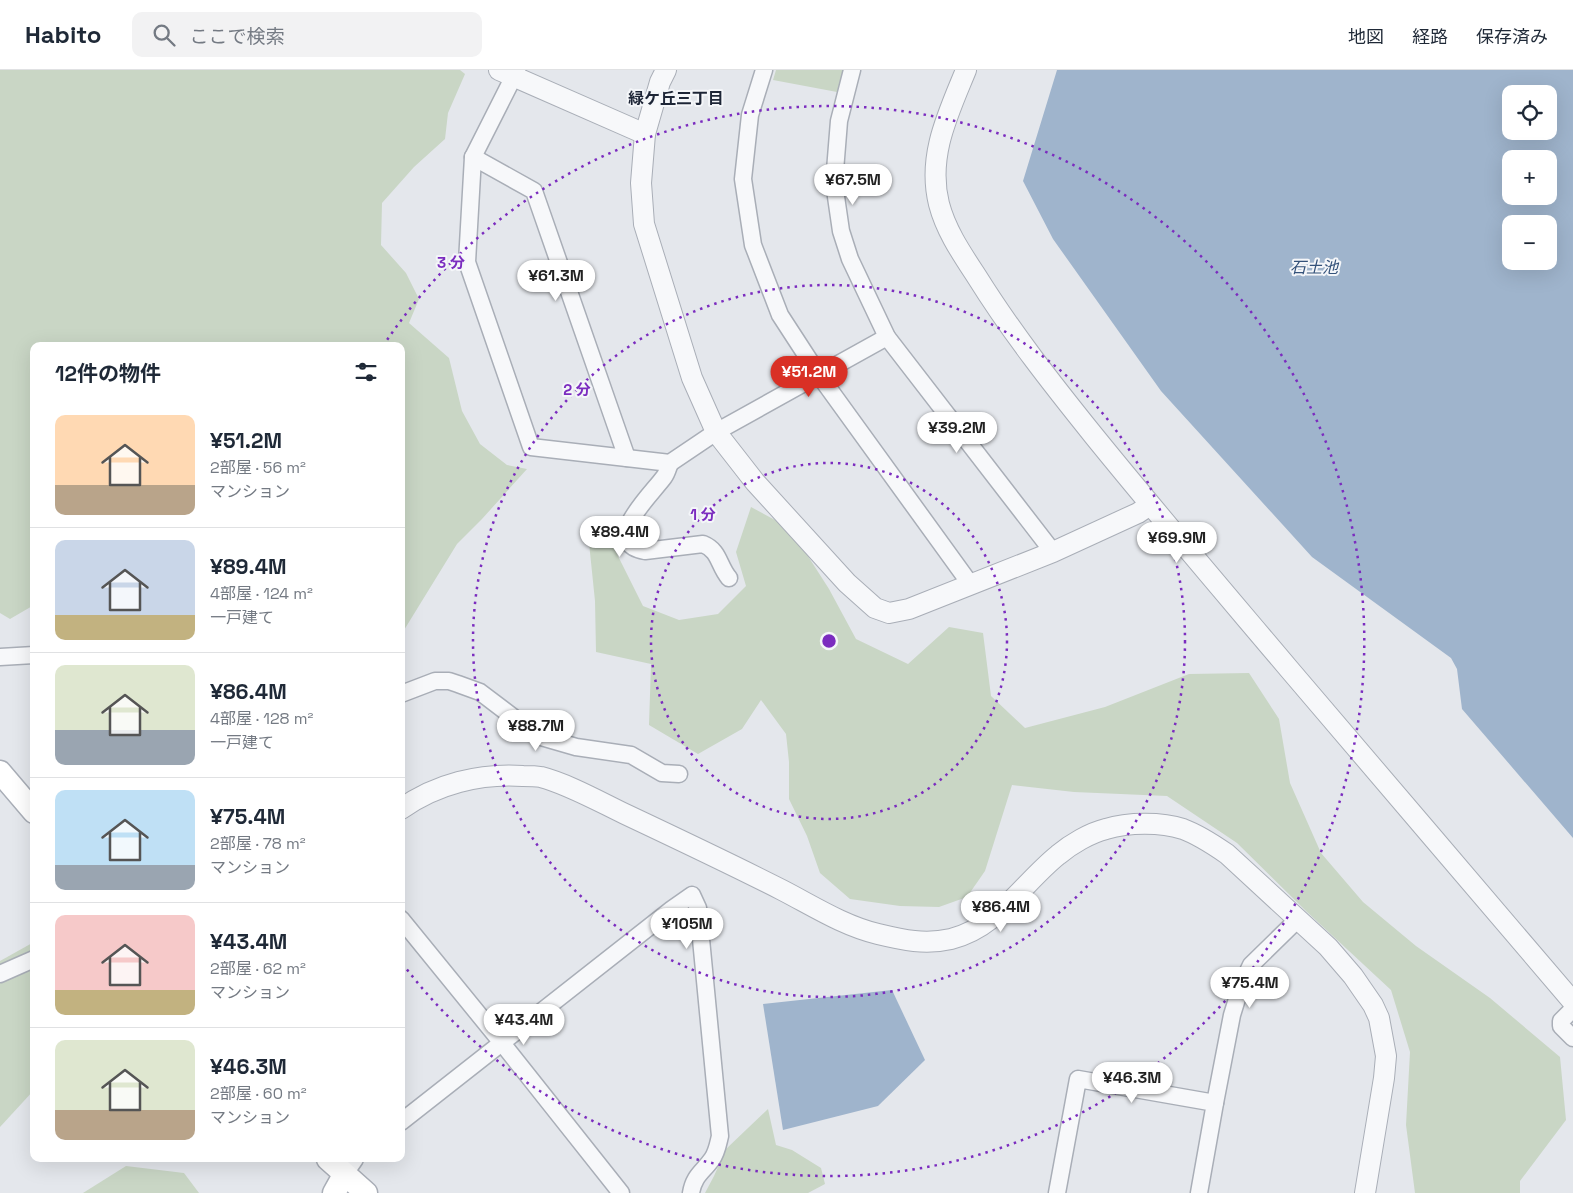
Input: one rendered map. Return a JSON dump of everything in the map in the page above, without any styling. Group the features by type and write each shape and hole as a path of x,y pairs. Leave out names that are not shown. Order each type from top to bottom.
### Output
{"main road":[{"path":"0,772 30,807"},
{"path":"331,1162 366,1193"}],"street":[{"path":"666,70 660,82 645,134 641,183 644,224 692,378 716,432 762,489 847,583 875,608 890,613 909,609 1053,552 1138,513 1150,505"},
{"path":"764,70 750,115 743,179 753,245 780,315 818,375 971,586"},
{"path":"852,70 839,121 834,183 841,231 850,259 887,337 1053,552"},
{"path":"966,70 938,146 935,168 936,190 948,230 1006,322 1050,382 1150,505 1573,1002"},
{"path":"645,134 510,72 474,157 467,262 531,447 670,463"},
{"path":"474,157 534,191 627,458"},
{"path":"729,578 723,571 718,557 711,548 703,544 645,551 637,550 630,546 627,541 625,534 627,527 638,509 666,475 670,463 716,432 887,337"},
{"path":"0,657 30,655"},
{"path":"405,692 435,681 449,681 480,692 538,736 576,748 631,756 662,772 679,774"},
{"path":"405,807 422,796 449,785 477,777 510,775 540,777 574,790 734,865 843,921 867,931 912,942 932,942 953,938 973,930 991,918 1058,855 1081,840 1106,829 1128,825 1160,824 1183,829 1211,843 1227,854 1328,948 1353,976 1373,1005 1379,1018 1386,1056 1365,1193"},
{"path":"405,1119 692,895 698,908 720,1136 718,1148 711,1160 698,1174 691,1193"},
{"path":"1199,1193 1232,1015 1241,986 1252,965 1297,920"},
{"path":"405,924 621,1193"},
{"path":"0,974 30,961"},
{"path":"1573,1009 1561,1020 1561,1026 1573,1038"},
{"path":"1057,1193 1078,1079 1215,1103"}],"green space":[{"path":"0,70 460,70 465,74 448,113 445,139 414,167 382,203 381,245 406,273 419,299 409,323 449,358 462,411 480,444 507,465 527,469 457,544 405,628 405,342 30,342 30,607 10,619 0,613"},
{"path":"776,70 845,70 837,92 773,80"},
{"path":"751,507 790,528 829,589 856,639 908,664 949,627 983,633 991,696 1025,728 1105,707 1189,674 1249,673 1279,719 1290,783 1321,853 1363,902 1416,946 1490,998 1560,1057 1566,1120 1520,1181 1520,1193 1415,1193 1406,1125 1410,1052 1391,990 1307,912 1237,843 1167,796 1074,792 1012,785 985,871 967,897 939,907 900,906 850,899 820,873 807,836 789,799 789,762 786,734 761,700 742,729 698,754 649,725 651,664 596,652 595,601 588,533 614,548 643,606 679,620 718,614 746,586 736,552"},
{"path":"30,944 30,1094 0,1127 0,961"},
{"path":"768,1109 776,1145 792,1150 821,1168 825,1184 808,1193 705,1193 726,1149"},
{"path":"126,1166 184,1173 199,1193 83,1193"}],"water":[{"name":"石土池","path":"1057,70 1573,70 1573,838 1462,709 1457,669 1451,658 1312,557 1161,391 1053,239 1023,181"},
{"path":"892,990 925,1060 878,1106 783,1130 763,1004"}],"district":[{"name":"緑ケ丘三丁目","path":"676,98"}]}
